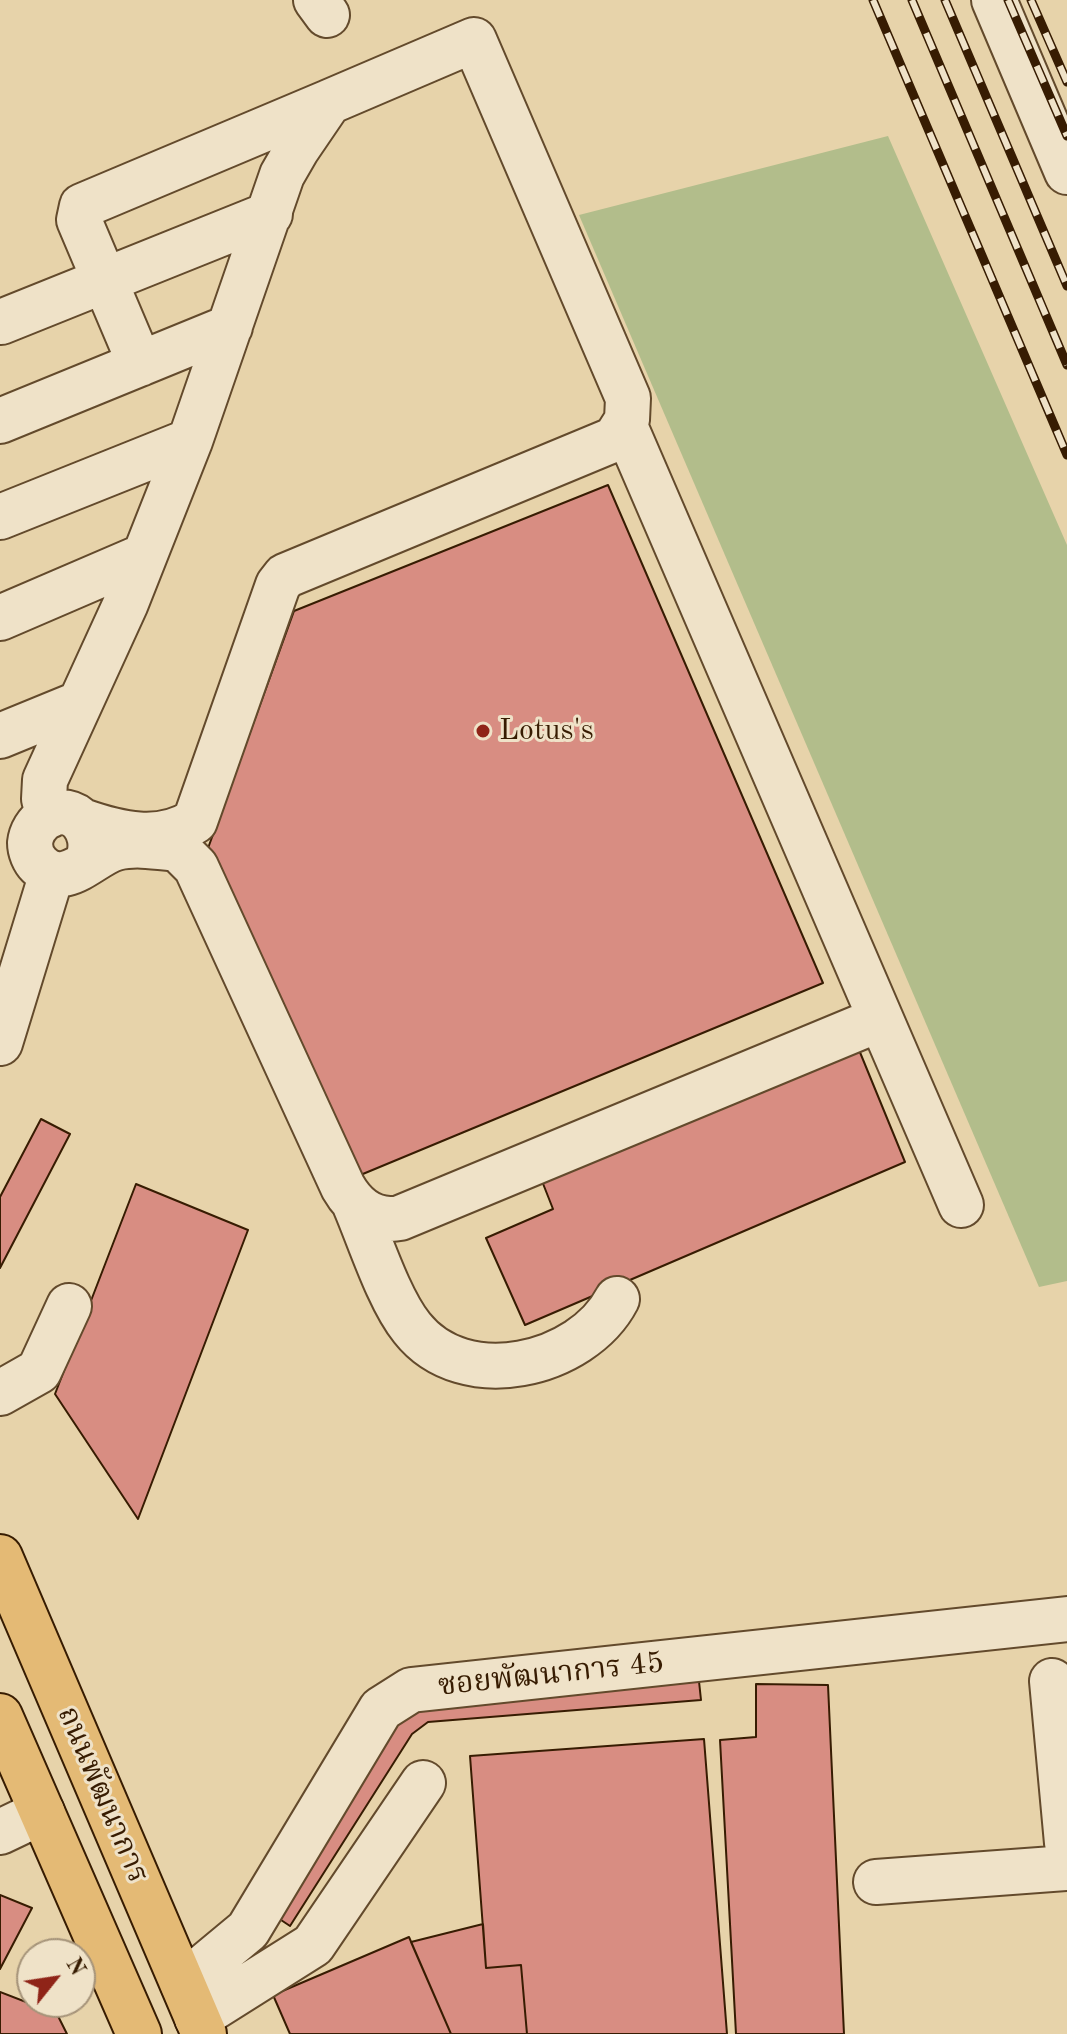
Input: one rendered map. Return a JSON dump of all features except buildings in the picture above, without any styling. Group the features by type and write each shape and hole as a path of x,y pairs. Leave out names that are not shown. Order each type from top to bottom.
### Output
{"main road":[{"name":"ถนนพัฒนาการ","path":"0,1557 194,2012"},
{"name":"ถนนพัฒนาการ","path":"0,1716 139,2034"}],"street":[{"path":"994,0 1067,172"},
{"path":"140,364 79,220 85,202 474,40 628,398 625,426 961,1205"},
{"path":"0,1043 68,842 44,799 45,780 144,556 190,441 282,175 329,102"},
{"path":"1,322 270,214"},
{"path":"0,421 230,327"},
{"path":"68,842 174,832 195,821 278,585 285,576 615,439 625,426"},
{"path":"0,517 190,441"},
{"path":"0,618 144,556"},
{"path":"0,736 78,704"},
{"path":"68,842 178,849 196,867 343,1187 355,1205 412,1328 436,1351 487,1364 516,1363 563,1351 594,1332 617,1299"},
{"path":"355,1205 379,1218 400,1218 880,1019"},
{"path":"0,1393 39,1371 69,1306"},
{"name":"ซอยพัฒนาการ 45","path":"194,2012 248,1930 381,1709 411,1690 1067,1619"},
{"path":"1052,1681 1067,1843"},
{"path":"194,2012 313,1945 423,1783"},
{"path":"0,1832 42,1812"},
{"path":"876,1882 1067,1868"}],"green space":[{"path":"888,136 1067,545 1067,1281 1039,1287 579,215"}],"railway":[{"path":"873,0 1067,455"},
{"path":"912,0 1067,365"},
{"path":"945,0 1067,286"},
{"path":"1008,0 1067,136"},
{"path":"1031,0 1067,82"}],"place":[{"name":"Lotus's","path":"483,731"}]}
